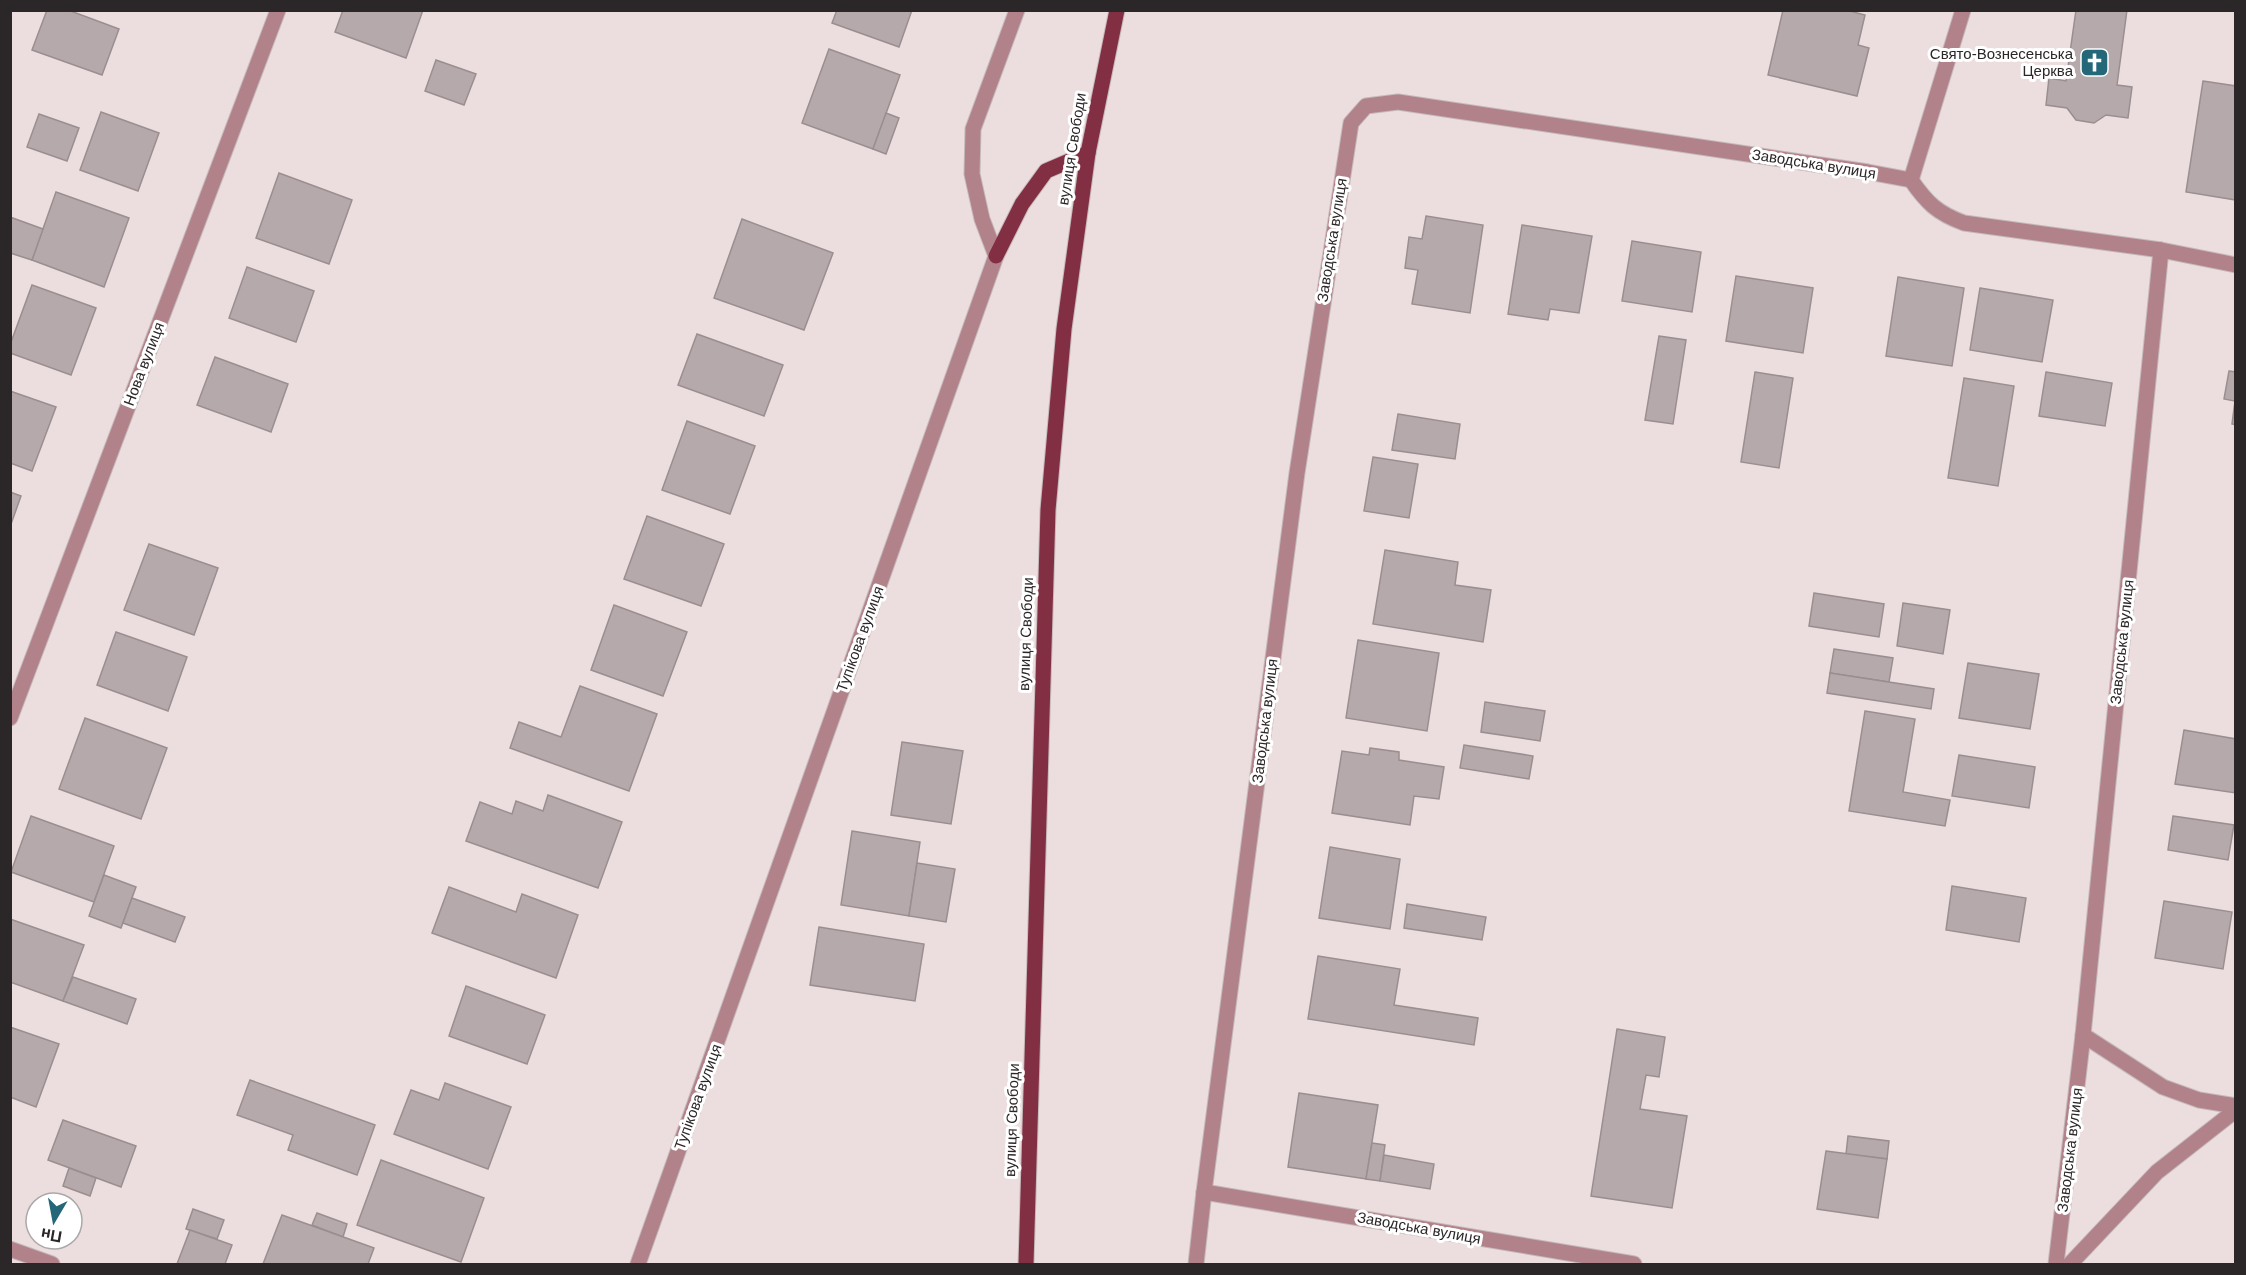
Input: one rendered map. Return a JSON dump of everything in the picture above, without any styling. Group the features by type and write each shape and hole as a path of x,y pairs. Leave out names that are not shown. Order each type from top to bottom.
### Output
{"main road":[{"name":"вулиця Свободи","path":"1026,1264 1048,510 1064,329 1088,153 1117,10"},
{"path":"996,256 1022,204 1047,171 1088,153"}],"street":[{"name":"Нова вулиця","path":"10,718 278,10"},
{"path":"996,256 982,219 972,174 973,129 1017,10"},
{"path":"1963,10 1911,180 1925,201 1943,216 1964,223 2161,250 2235,265"},
{"name":"Заводська вулиця","path":"1196,1264 1297,473 1350,123 1366,106 1398,102 1911,180"},
{"name":"Заводська вулиця","path":"2056,1264 2083,1035 2161,250"},
{"name":"Тупікова вулиця","path":"638,1264 996,256"},
{"path":"2083,1035 2163,1087 2199,1100 2235,1108"},
{"path":"2070,1264 2157,1172 2235,1108"},
{"name":"Заводська вулиця","path":"1204,1192 1634,1264"},
{"path":"10,1249 52,1264"}],"building":[{"path":"47,10 68,10 119,29 102,75 32,50"},
{"path":"343,10 423,10 406,58 335,32"},
{"path":"837,10 912,10 899,47 832,23"},
{"path":"1783,10 1846,10 1865,15 1858,45 1869,48 1857,96 1768,75"},
{"name":"Свято-Вознесенська Церква","path":"2076,10 2127,10 2117,85 2132,87 2128,118 2106,115 2094,123 2076,120 2067,108 2046,105 2049,78 2066,81"},
{"path":"829,49 900,75 873,149 802,123"},
{"path":"436,60 476,74 464,105 425,91"},
{"path":"2203,81 2236,86 2236,200 2186,192"},
{"path":"101,112 159,133 138,191 80,170"},
{"path":"886,113 899,118 886,154 873,149"},
{"path":"39,114 79,128 67,161 27,147"},
{"path":"279,173 352,200 329,264 256,238"},
{"path":"56,192 129,218 104,287 32,260"},
{"path":"1426,216 1483,225 1470,313 1412,304 1418,270 1405,268 1409,237 1422,239"},
{"path":"10,217 43,229 32,260 10,253"},
{"path":"742,219 833,253 804,330 714,298"},
{"path":"1522,225 1592,236 1579,313 1550,309 1548,320 1508,314"},
{"path":"1632,241 1701,252 1692,312 1622,301"},
{"path":"247,267 314,291 296,342 229,318"},
{"path":"1736,276 1813,288 1803,353 1726,341"},
{"path":"1898,277 1964,288 1952,366 1886,356"},
{"path":"32,285 96,308 71,375 10,353 10,345"},
{"path":"1980,288 2053,300 2042,362 1970,350"},
{"path":"697,334 783,365 764,416 678,385"},
{"path":"1659,336 1686,340 1673,424 1645,420"},
{"path":"215,357 288,384 271,432 197,405"},
{"path":"2229,371 2236,372 2236,425 2232,424 2235,401 2224,399"},
{"path":"1755,372 1793,378 1779,468 1741,462"},
{"path":"2046,372 2112,383 2105,426 2039,416"},
{"path":"1964,378 2014,386 1998,486 1948,478"},
{"path":"10,391 56,407 32,471 10,463"},
{"path":"1398,414 1460,424 1455,459 1392,450"},
{"path":"687,421 755,446 730,514 662,490"},
{"path":"1373,457 1418,464 1409,518 1364,511"},
{"path":"10,492 21,496 10,527"},
{"path":"647,516 724,544 701,606 624,579"},
{"path":"149,544 218,568 194,635 124,610"},
{"path":"1385,550 1458,562 1455,585 1491,590 1483,642 1373,624"},
{"path":"1814,593 1884,604 1879,637 1809,626"},
{"path":"1903,603 1950,610 1943,654 1897,646"},
{"path":"614,605 687,632 663,696 591,670"},
{"path":"116,632 187,657 168,711 97,685"},
{"path":"1358,640 1439,653 1427,731 1346,718"},
{"path":"1834,649 1893,658 1889,682 1830,673"},
{"path":"1968,663 2039,674 2030,729 1959,718"},
{"path":"1830,673 1934,689 1931,709 1827,693"},
{"path":"580,686 657,714 629,791 510,748 519,722 561,737"},
{"path":"1485,702 1545,711 1540,741 1481,732"},
{"path":"1865,711 1915,719 1903,792 1950,800 1945,826 1849,811"},
{"path":"85,718 167,748 141,819 59,789"},
{"path":"2184,730 2236,739 2236,793 2175,784"},
{"path":"902,742 963,751 951,824 891,815"},
{"path":"1464,745 1533,756 1529,779 1460,768"},
{"path":"1370,748 1399,752 1399,760 1444,767 1439,799 1414,796 1410,825 1332,813 1342,751 1369,755"},
{"path":"1959,755 2035,767 2029,808 1952,796"},
{"path":"548,795 622,822 598,888 466,841 480,802 512,814 516,801 543,811"},
{"path":"31,816 114,846 94,902 11,872"},
{"path":"2173,816 2234,825 2228,860 2168,850"},
{"path":"852,831 920,842 909,916 841,905"},
{"path":"1330,847 1400,859 1390,929 1319,918"},
{"path":"917,863 955,869 946,922 909,916"},
{"path":"104,875 136,887 121,928 89,916"},
{"path":"1952,886 2026,898 2019,942 1946,930"},
{"path":"449,887 516,912 522,894 578,915 556,978 432,933"},
{"path":"132,898 185,917 175,942 123,923"},
{"path":"2164,901 2232,912 2223,969 2155,958"},
{"path":"1407,904 1486,917 1482,940 1404,928"},
{"path":"10,919 84,945 63,1001 10,982"},
{"path":"819,927 924,944 915,1001 810,985"},
{"path":"1318,956 1400,969 1394,1005 1478,1018 1474,1045 1308,1019"},
{"path":"73,977 136,999 127,1024 63,1001"},
{"path":"466,986 545,1015 527,1064 449,1036"},
{"path":"10,1027 59,1044 36,1107 10,1097"},
{"path":"1617,1029 1665,1037 1659,1077 1646,1075 1640,1109 1687,1116 1672,1208 1591,1196"},
{"path":"250,1080 375,1125 357,1175 288,1150 293,1135 237,1115"},
{"path":"445,1083 511,1107 488,1169 394,1134 411,1090 439,1100"},
{"path":"1299,1093 1378,1105 1366,1179 1288,1167"},
{"path":"63,1120 136,1146 121,1187 48,1160"},
{"path":"1848,1136 1889,1141 1887,1159 1846,1154"},
{"path":"1372,1143 1385,1145 1380,1181 1366,1179"},
{"path":"1826,1151 1887,1159 1878,1218 1817,1209"},
{"path":"1384,1155 1434,1164 1430,1189 1380,1181"},
{"path":"381,1160 484,1198 461,1262 357,1225"},
{"path":"69,1168 96,1178 90,1196 84,1194 84,1191 63,1186"},
{"path":"193,1209 224,1220 217,1239 186,1229"},
{"path":"317,1213 347,1224 343,1237 312,1225"},
{"path":"282,1215 374,1248 368,1264 263,1264"},
{"path":"190,1230 232,1245 225,1264 177,1264"}],"place":[{"name":"Свято-Вознесенська Церква","path":"2094,63"}]}
